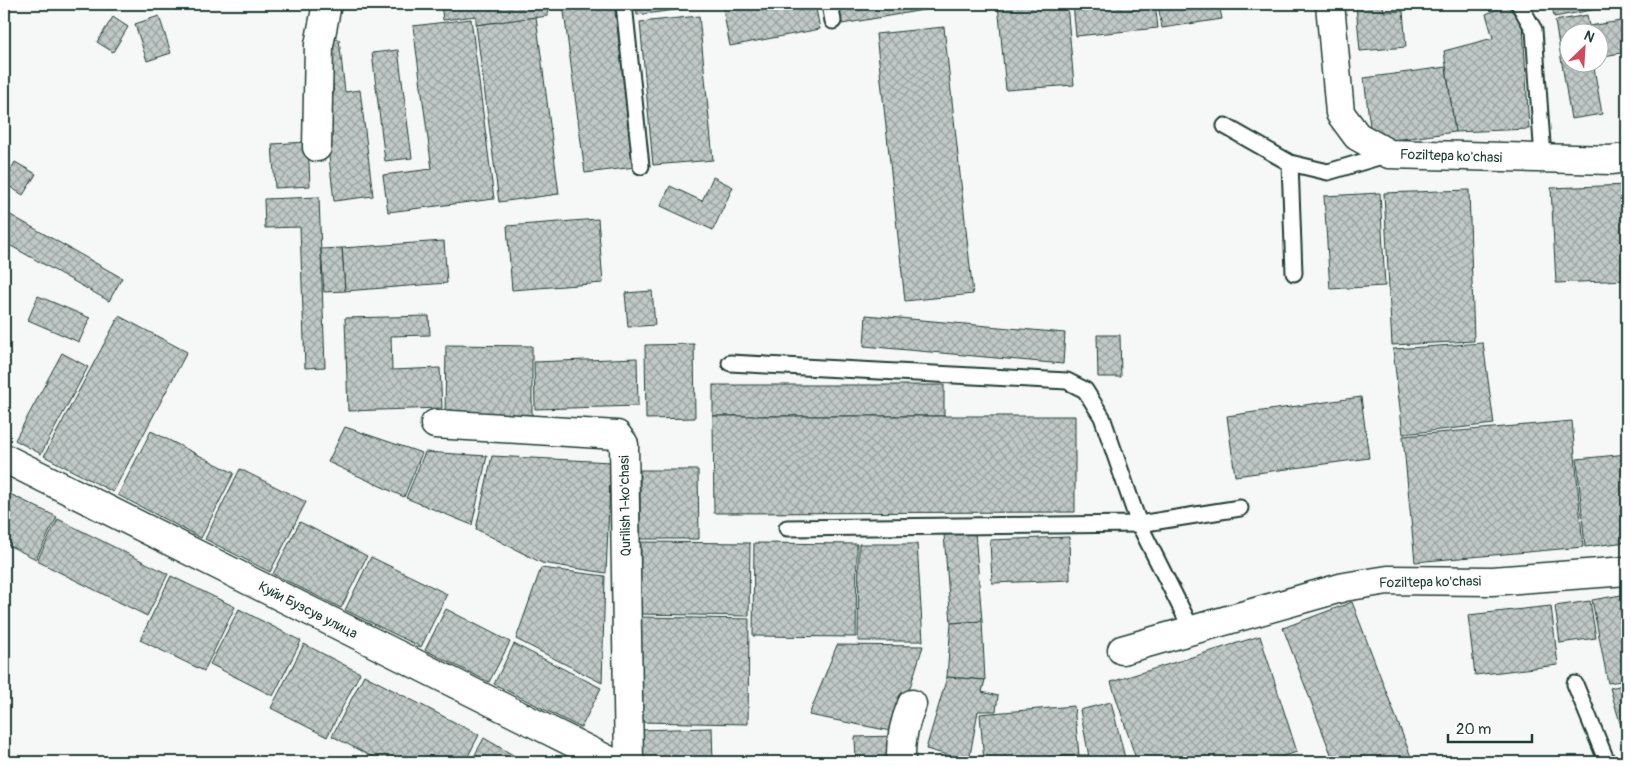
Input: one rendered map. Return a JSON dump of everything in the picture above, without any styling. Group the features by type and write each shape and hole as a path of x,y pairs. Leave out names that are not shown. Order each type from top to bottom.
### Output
{"street":[{"path":"317,147 319,45 327,4"},
{"name":"Foziltepa ko'chasi","path":"1330,4 1340,113 1357,136 1389,154 1611,160 1627,158"},
{"name":"Qurilish 1-ko'chasi","path":"435,424 617,435 624,444 629,762"},
{"name":"Куйи Бузсув улица","path":"4,458 612,762"},
{"name":"Foziltepa ko'chasi","path":"1122,650 1344,586 1388,580 1492,581 1627,571"},
{"path":"901,762 900,746 905,720 912,704"}],"lane":[{"path":"624,4 641,166"},
{"path":"830,4 833,21"},
{"path":"1519,4 1534,30 1543,158"},
{"path":"1225,126 1290,163 1328,172 1389,154"},
{"path":"1290,163 1294,273"},
{"path":"730,362 1066,381 1085,390 1102,417 1139,524 1192,630"},
{"path":"786,528 1139,524 1240,508"},
{"path":"1575,684 1607,762"}],"building":[{"path":"441,4 547,4 548,16 476,25 476,16 443,20"},
{"path":"563,4 614,4 636,167 585,173"},
{"path":"636,4 714,4 714,5 637,15"},
{"path":"722,4 815,4 820,29 730,46"},
{"path":"839,4 946,4 947,6 842,24"},
{"path":"998,4 1067,4 1074,85 1006,90"},
{"path":"1073,4 1155,4 1158,28 1076,36"},
{"path":"1158,4 1219,4 1222,19 1162,28"},
{"path":"1383,4 1384,12 1403,11 1406,47 1360,51 1356,5"},
{"path":"1552,4 1624,4 1554,17"},
{"path":"1508,5 1523,26 1529,129 1455,132 1444,51 1493,38 1486,14"},
{"path":"1587,15 1588,22 1558,22 1558,39 1555,21"},
{"path":"159,16 171,53 147,61 135,24"},
{"path":"699,16 713,160 653,165 640,22"},
{"path":"113,17 128,27 113,52 97,42"},
{"path":"536,17 559,194 499,202 476,25"},
{"path":"471,19 494,199 388,212 383,175 432,169 413,26"},
{"path":"1627,20 1627,52 1608,55 1608,23"},
{"path":"944,27 973,294 905,301 876,34"},
{"path":"339,39 345,92 360,90 373,196 334,201 322,95 334,93 327,40"},
{"path":"398,50 412,158 385,161 372,53"},
{"path":"1446,67 1455,132 1372,143 1364,78"},
{"path":"1563,72 1595,72 1602,114 1571,119"},
{"path":"308,142 310,186 275,188 272,144"},
{"path":"15,162 36,174 23,195 4,183"},
{"path":"713,177 733,187 713,230 661,206 670,186 702,201"},
{"path":"1627,185 1627,280 1556,283 1551,188"},
{"path":"1469,190 1474,341 1392,345 1384,193"},
{"path":"1380,193 1385,286 1330,289 1324,196"},
{"path":"319,197 325,367 305,368 300,227 265,228 264,199"},
{"path":"7,213 122,278 109,301 4,242 4,220"},
{"path":"598,219 603,283 512,290 507,226"},
{"path":"444,241 447,283 345,291 342,248"},
{"path":"342,248 345,291 324,292 321,249"},
{"path":"652,291 655,325 628,327 625,293"},
{"path":"38,296 90,318 79,342 28,320"},
{"path":"866,315 1065,333 1063,364 864,346"},
{"path":"119,316 187,352 113,492 44,456"},
{"path":"429,316 430,335 391,336 392,370 440,368 442,408 348,411 345,318"},
{"path":"1097,335 1120,335 1121,377 1098,377"},
{"path":"1483,343 1494,424 1403,434 1393,349"},
{"path":"694,344 695,418 646,419 645,345"},
{"path":"446,345 532,346 532,415 445,415"},
{"path":"62,353 88,367 41,454 15,440"},
{"path":"637,358 638,406 535,409 534,362"},
{"path":"713,385 944,385 944,416 713,416"},
{"path":"1361,397 1369,458 1235,476 1227,416"},
{"path":"713,416 1075,416 1075,512 714,513"},
{"path":"1572,421 1583,547 1415,562 1403,436"},
{"path":"345,427 422,453 404,497 328,462"},
{"path":"151,431 234,473 201,538 118,495"},
{"path":"425,452 487,456 472,525 406,498"},
{"path":"1627,454 1627,542 1585,547 1577,459"},
{"path":"492,456 611,462 606,573 542,563 476,529"},
{"path":"240,469 306,502 270,572 205,539"},
{"path":"640,470 698,470 699,539 640,539"},
{"path":"4,491 57,517 36,559 4,543"},
{"path":"58,519 168,574 147,616 37,561"},
{"path":"300,522 367,556 341,608 273,574"},
{"path":"975,532 982,621 951,623 944,534"},
{"path":"1069,537 1070,580 992,583 990,540"},
{"path":"641,542 750,543 749,616 640,614"},
{"path":"754,543 857,544 856,637 753,636"},
{"path":"859,544 917,544 923,641 858,641"},
{"path":"371,557 447,594 421,647 345,610"},
{"path":"541,568 605,576 602,683 516,639"},
{"path":"171,576 235,607 204,671 140,640"},
{"path":"1627,594 1627,680 1608,683 1592,600"},
{"path":"1590,601 1596,638 1560,643 1555,606"},
{"path":"1352,602 1413,762 1334,762 1283,628"},
{"path":"1551,606 1558,665 1475,675 1468,615"},
{"path":"239,609 301,641 273,696 210,664"},
{"path":"446,609 510,642 489,682 425,650"},
{"path":"640,617 749,619 748,724 638,722"},
{"path":"982,621 985,680 947,677 951,623"},
{"path":"1260,636 1297,752 1264,762 1137,762 1111,682"},
{"path":"304,644 360,673 327,737 271,708"},
{"path":"514,644 601,688 581,728 494,684"},
{"path":"837,645 923,646 896,732 809,715"},
{"path":"364,675 479,735 465,762 382,762 332,736"},
{"path":"947,677 985,680 982,692 998,696 996,711 978,711 969,761 926,749"},
{"path":"1627,684 1627,747 1610,688"},
{"path":"1111,702 1126,762 1090,762 1080,710"},
{"path":"1074,706 1079,755 984,762 980,714"},
{"path":"712,728 713,762 639,762 638,730"},
{"path":"896,736 897,762 856,762 855,737"},
{"path":"484,738 525,762 471,762"},
{"path":"1088,755 1090,762 992,762"}]}
